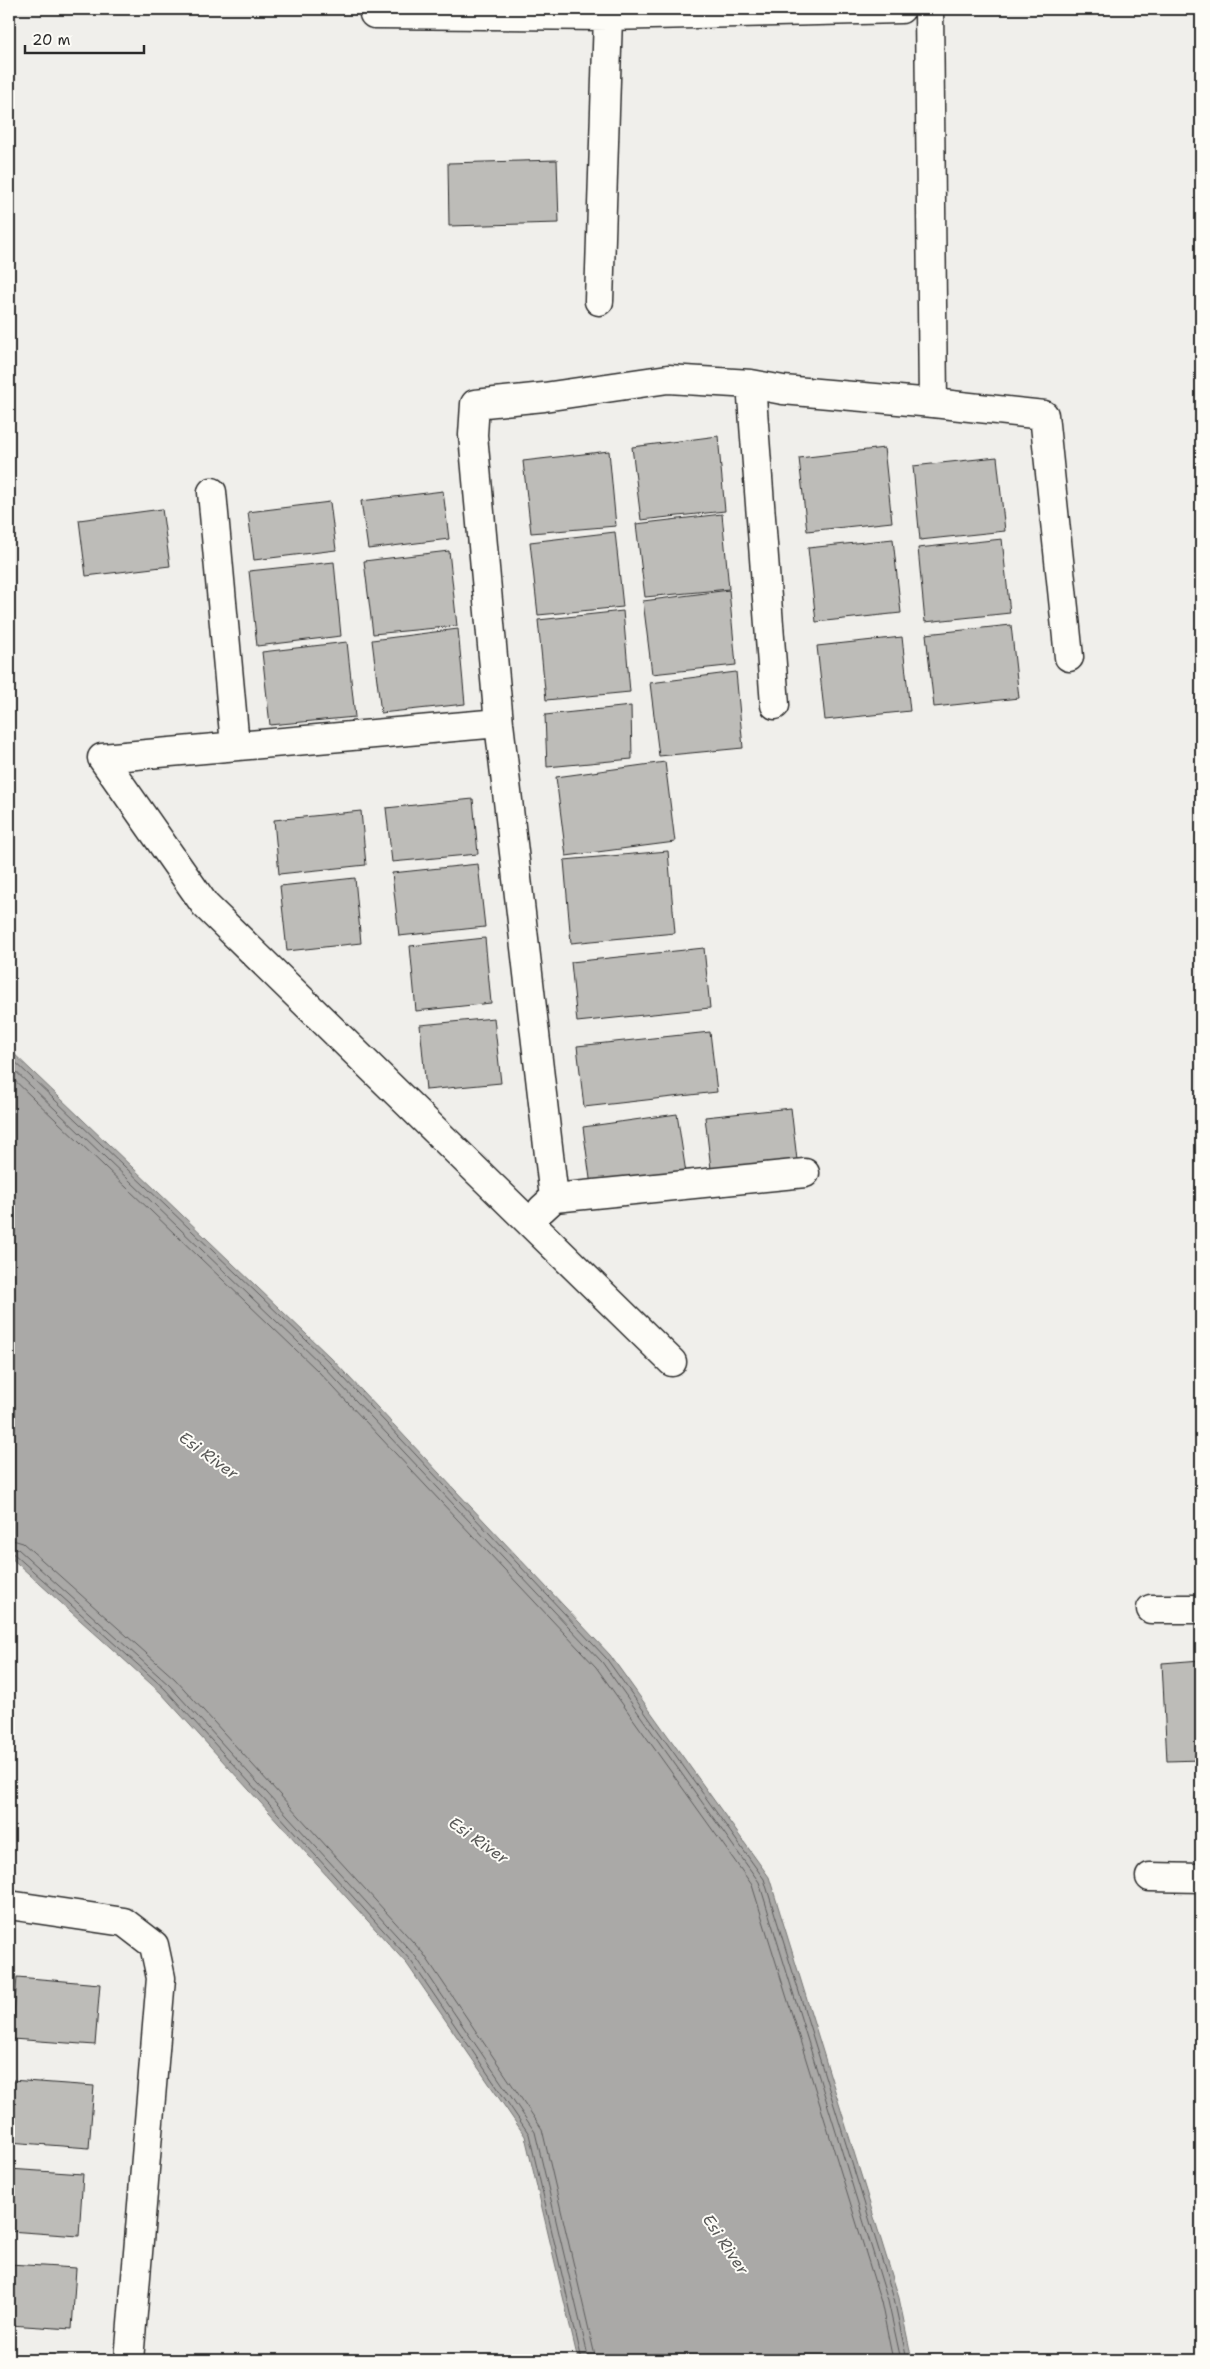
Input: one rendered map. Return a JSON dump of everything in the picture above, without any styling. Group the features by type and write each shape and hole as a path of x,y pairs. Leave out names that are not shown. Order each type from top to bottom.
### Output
{"street":[{"path":"374,14 608,16 901,9"},
{"path":"929,9 933,403"},
{"path":"599,301 608,16"},
{"path":"554,1198 498,723 473,435 475,404 544,397 668,379 751,384 783,390 1044,415 1069,657"},
{"path":"751,384 775,705"},
{"path":"212,492 235,745"},
{"path":"498,723 102,758 205,905 672,1362"},
{"path":"527,1222 554,1198 805,1173"},
{"path":"1151,1609 1201,1609"},
{"path":"1150,1877 1201,1878"},
{"path":"9,1905 124,1922 154,1945 161,1978 129,2360"}],"water":[{"name":"Esi River","path":"9,1049 331,1358 610,1655 769,1877 899,2298 912,2360 578,2360 525,2136 407,1964 161,1693 9,1556"}],"building":[{"path":"557,160 559,223 449,226 448,163"},
{"path":"718,436 725,511 641,520 632,447"},
{"path":"884,448 892,522 807,531 799,458"},
{"path":"609,451 616,526 531,533 523,461"},
{"path":"997,457 1005,531 920,540 913,466"},
{"path":"443,491 449,539 368,549 361,501"},
{"path":"330,502 336,550 254,560 248,512"},
{"path":"162,509 170,566 86,576 79,520"},
{"path":"722,514 729,589 645,597 636,524"},
{"path":"615,532 623,607 538,615 530,542"},
{"path":"893,539 901,613 816,622 808,548"},
{"path":"1002,539 1010,613 925,622 918,548"},
{"path":"449,551 457,626 373,634 364,561"},
{"path":"334,562 341,636 257,646 249,571"},
{"path":"729,590 736,665 652,674 643,601"},
{"path":"623,611 630,692 546,700 538,620"},
{"path":"1011,625 1019,698 934,707 926,634"},
{"path":"458,629 465,704 381,713 372,640"},
{"path":"902,637 910,711 825,720 817,646"},
{"path":"347,642 355,717 270,725 262,652"},
{"path":"736,672 743,748 659,756 650,683"},
{"path":"631,706 632,759 547,767 545,715"},
{"path":"665,762 675,842 566,856 556,777"},
{"path":"473,799 478,854 392,862 386,808"},
{"path":"361,811 366,865 279,874 274,820"},
{"path":"668,851 675,933 571,943 564,860"},
{"path":"478,864 485,927 399,936 392,873"},
{"path":"355,878 361,943 287,951 280,886"},
{"path":"485,938 491,1003 416,1011 410,946"},
{"path":"704,948 710,1008 577,1022 571,962"},
{"path":"494,1018 501,1083 426,1090 420,1025"},
{"path":"710,1032 717,1092 584,1107 577,1046"},
{"path":"791,1108 797,1160 711,1169 705,1117"},
{"path":"677,1114 686,1173 591,1186 583,1127"},
{"path":"1201,1660 1201,1760 1167,1761 1162,1663"},
{"path":"17,1977 100,1984 95,2045 12,2039"},
{"path":"11,2080 94,2086 89,2148 9,2142"},
{"path":"9,2169 83,2174 79,2236 9,2231"},
{"path":"9,2264 76,2268 72,2329 9,2325"},
{"path":"9,2353 67,2357 67,2360 9,2360"}]}
